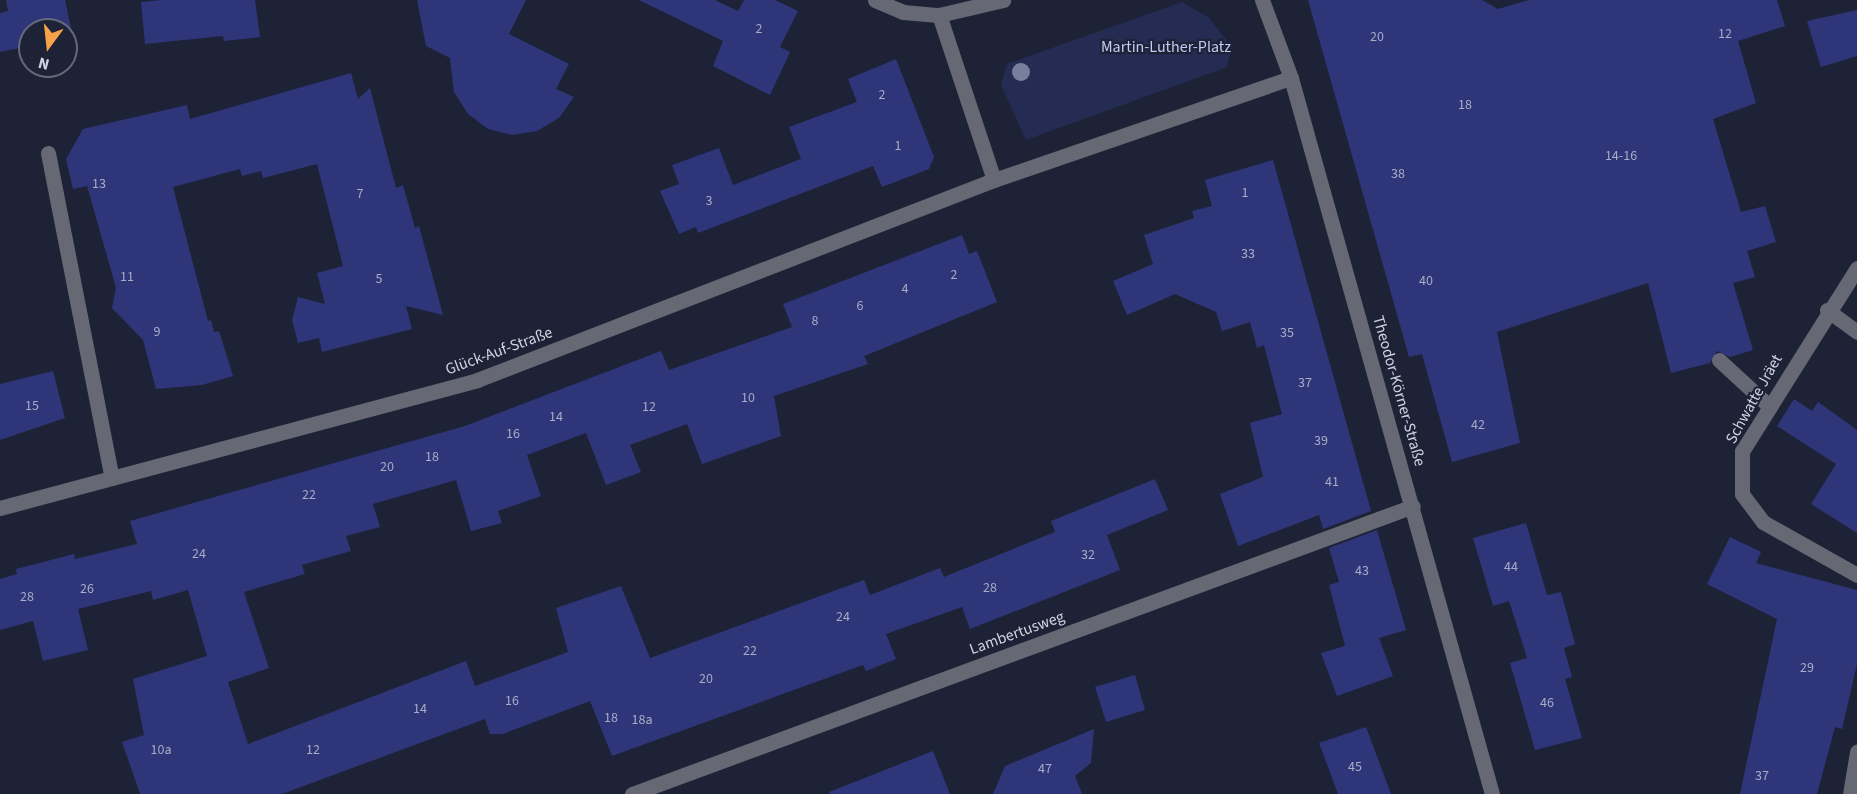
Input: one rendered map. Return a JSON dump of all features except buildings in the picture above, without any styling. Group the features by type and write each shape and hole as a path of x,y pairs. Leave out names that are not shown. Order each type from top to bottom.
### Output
{"street":[{"path":"875,0 903,12 939,15 1003,0"},
{"name":"Theodor-Körner-Straße","path":"1262,0 1291,78 1492,794"},
{"path":"939,15 994,180 1291,78"},
{"path":"48,153 112,477"},
{"name":"Glück-Auf-Straße","path":"0,508 477,380 994,180"},
{"name":"Schwatte Jräet","path":"1857,268 1827,310 1742,452 1742,494 1763,522 1857,575"},
{"path":"1827,310 1857,332"},
{"path":"1719,360 1769,406"},
{"name":"Lambertusweg","path":"632,794 1413,506"},
{"path":"1850,794 1857,752"}],"green space":[{"name":"Martin-Luther-Platz","path":"1182,2 1209,18 1232,47 1227,67 1026,140 1001,85 1007,64"}]}
